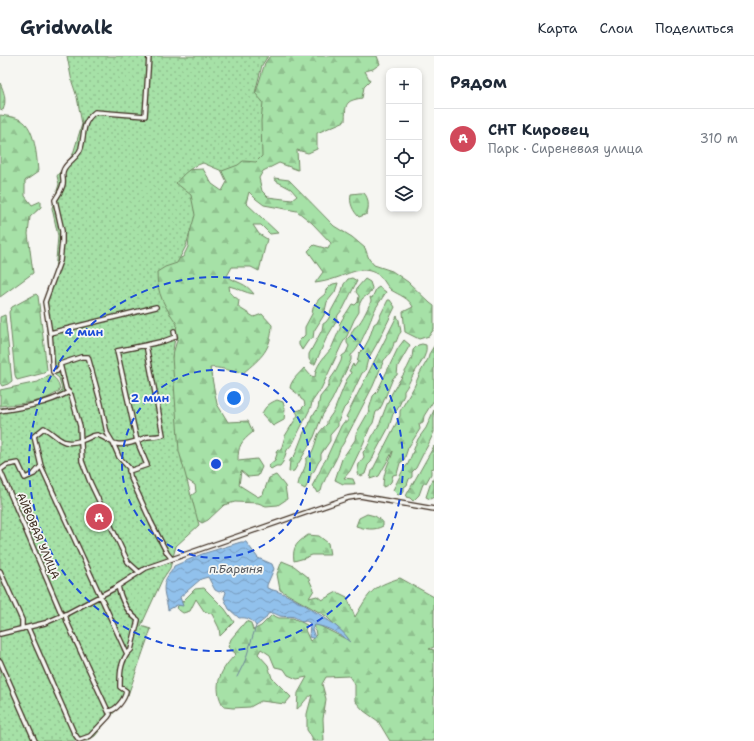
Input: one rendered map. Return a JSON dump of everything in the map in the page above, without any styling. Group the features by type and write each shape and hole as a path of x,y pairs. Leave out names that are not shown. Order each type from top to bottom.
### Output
{"street":[{"path":"149,56 145,116 96,112 90,116 84,127 81,148 76,157 64,169 62,174 64,182 62,189 55,200 62,232 60,261 45,302 50,333 53,372 60,367 60,364 81,357 88,357 101,404 107,433 119,457 129,468 130,476 151,522 171,558"},
{"path":"50,333 156,307"},
{"path":"129,471 147,465 137,441 117,351 171,339 175,337 174,331"},
{"path":"127,654 41,466 34,436 44,428 61,441 67,443 82,441 98,435 113,443 119,444 163,435 146,345"},
{"path":"60,367 66,389 71,395 80,426 82,461 90,482 128,562 139,572"},
{"path":"0,411 28,407 54,400 69,392"},
{"name":"АЙВОВАЯ УЛИЦА","path":"41,466 34,474 25,478 18,463 7,465 0,470 63,615"},
{"path":"0,634 45,624 100,596 146,568 171,558 348,498 360,496 434,509"},
{"path":"0,571 22,620 22,630"},
{"path":"108,711 112,711 117,707 126,694 126,691 120,687 121,666 127,654 131,650 138,620 131,615 127,606 120,598 118,586"},
{"path":"28,628 74,733 79,740 90,736 110,714 63,615"},
{"path":"0,662 35,741"}],"green space":[{"path":"67,56 268,56 262,65 255,93 263,102 261,121 262,156 256,162 243,161 238,165 222,171 203,163 188,171 176,183 191,195 195,215 186,246 177,263 165,267 157,272 157,280 162,300 177,324 172,357 179,451 199,525 176,546 170,568 162,580 141,626 151,629 128,695 95,736 87,741 0,741 0,408 30,404 53,398 62,390 59,378 51,372 44,300 55,272 58,236 52,208 59,184 57,176 73,154 82,124"},
{"path":"270,56 377,56 380,64 373,69 365,71 370,81 364,87 362,98 352,100 347,104 345,121 317,133 317,149 308,153 297,150 298,170 279,163 263,171 259,178 262,191 268,197 292,200 297,196 291,189 276,181 274,178 289,180 334,226 352,237 365,248 369,259 374,265 392,271 408,282 434,306 434,329 429,336 419,339 405,332 403,312 413,307 406,299 391,290 377,274 367,270 353,272 330,280 315,283 323,272 308,251 314,245 328,249 331,243 312,223 297,211 264,205 249,192 246,203 278,233 270,234 261,225 253,225 259,234 267,239 259,271 251,267 232,267 227,276 244,285 254,294 229,286 230,293 239,300 238,307 254,317 262,314 272,325 270,341 260,357 243,373 221,368 210,368 217,404 228,422 248,421 253,432 241,444 238,461 257,459 262,467 258,476 248,477 241,471 239,485 258,497 263,494 269,478 276,475 285,486 287,499 278,505 266,506 258,503 235,502 224,505 208,520 202,523 191,516 188,498 196,492 195,485 181,476 170,364 178,337 169,319 159,309 155,268 183,257 188,247 191,222 174,185 185,170 203,169 212,184 222,191 227,182 217,161 246,123 265,63"},
{"path":"0,83 3,89 5,103 3,110 0,109"},
{"path":"0,115 14,117 21,120 29,129 34,143 38,172 25,181 25,196 32,205 41,201 41,207 30,217 28,234 33,273 0,297"},
{"path":"364,193 366,195 368,206 367,214 359,217 352,207 351,194"},
{"path":"352,278 357,281 343,309 338,315 315,364 312,364 309,359 309,354 322,330 323,324 329,318 344,284 348,279"},
{"path":"365,279 370,282 372,288 371,292 362,299 359,305 359,312 321,389 312,402 293,443 287,450 283,462 280,466 276,466 271,469 269,467 275,460 277,454 276,451 278,449 281,450 285,436 298,415 296,411 300,410 305,405 304,401 299,395 290,388 292,382 304,368 311,376 315,377 318,365 331,349 340,329 340,323 352,304 355,305 358,302 359,296 356,292 357,288"},
{"path":"338,283 335,292 327,302 324,315 314,331 313,338 308,341 302,350 299,345 299,341 305,335 305,327 312,314 313,307 325,294 329,287"},
{"path":"379,287 386,292 377,305 360,343 351,355 351,360 332,400 322,416 314,437 294,471 289,472 290,460 295,455 312,415 318,408 320,397 329,386 329,381 336,371 342,356 346,353 349,346 347,339 364,316 371,301 370,297 372,298 376,289"},
{"path":"36,294 38,296 47,370 44,373 17,380 15,375 9,312 12,307"},
{"path":"388,300 390,300 395,307 368,359 365,371 362,373 347,405 344,408 338,422 338,426 330,435 330,441 321,454 321,459 311,474 310,480 305,489 298,485 306,459 313,451 319,434 327,424 327,421 334,411 350,375 351,372 349,371 353,364 354,367 357,363 359,353 369,339 374,324 377,322"},
{"path":"5,315 12,381 2,386 0,383 0,317"},
{"path":"397,316 401,332 384,360 373,386 341,447 321,491 318,493 312,486 341,426 344,422 348,422 348,418 346,417"},
{"path":"404,340 410,345 398,366 397,375 393,378 382,405 376,412 373,423 350,471 344,478 353,479 355,484 343,484 335,480 342,459 355,440 356,434 368,413 373,396 377,392 398,348"},
{"path":"418,345 426,345 424,358 404,391 404,395 397,410 393,414 389,427 368,465 365,474 361,476 357,474 359,464 364,457 363,452 380,424 388,402 410,362 413,350"},
{"path":"434,346 434,400 424,416 423,422 419,424 420,429 408,448 404,460 400,463 397,474 393,475 391,482 383,487 385,472 393,451 379,476 370,479 372,471 400,416 400,411 414,387"},
{"path":"49,375 54,377 59,385 60,390 54,395 32,402 0,406 0,390 38,382"},
{"path":"277,400 283,402 285,409 284,420 273,426 262,414 268,405"},
{"path":"434,410 434,432 416,468 412,472 412,477 404,487 404,492 398,495 393,490 403,470 408,464 418,439 426,428"},
{"path":"434,446 434,468 431,469 431,474 426,483 423,484 419,495 413,501 406,497 407,494"},
{"path":"434,478 434,497 430,499 426,497"},
{"path":"367,514 375,516 383,522 383,526 376,529 370,529 356,526 359,518"},
{"path":"308,535 319,536 328,543 330,555 312,555 294,561 296,545"},
{"path":"282,561 294,566 308,577 314,590 309,598 317,596 322,600 337,592 347,597 355,617 372,592 383,584 400,578 434,597 434,647 429,649 434,650 434,741 390,741 378,721 364,711 355,701 355,685 349,676 326,677 322,684 326,699 323,719 324,741 312,741 312,737 307,730 307,714 312,695 297,709 298,693 307,677 297,679 288,675 284,669 275,667 270,655 261,649 258,654 268,665 272,678 291,697 285,704 261,701 250,707 224,707 218,692 218,685 222,672 236,654 228,647 231,639 246,621 251,623 253,630 261,626 272,615 279,618 293,618 307,625 305,630 310,641 316,635 314,623 350,641 326,616 280,590 277,574"},
{"path":"204,588 225,609 234,622 220,636 219,628 212,614 204,611 196,599 190,611 183,613 176,608 195,589"}],"water":[{"name":"п.Барыня","path":"241,542 246,542 258,558 272,564 274,569 267,588 278,591 307,606 330,621 346,636 350,642 334,631 315,625 312,629 315,638 309,637 310,623 306,621 302,622 293,617 280,616 273,613 268,614 265,619 256,626 249,619 239,618 229,609 224,598 226,592 224,590 219,592 215,590 208,577 201,579 180,597 183,606 177,605 168,610 164,587 167,577 174,566 202,554"}],"waterway":[{"path":"237,677 245,661 256,626"}],"place":[{"name":"СНТ Кировец","path":"99,517"}]}
